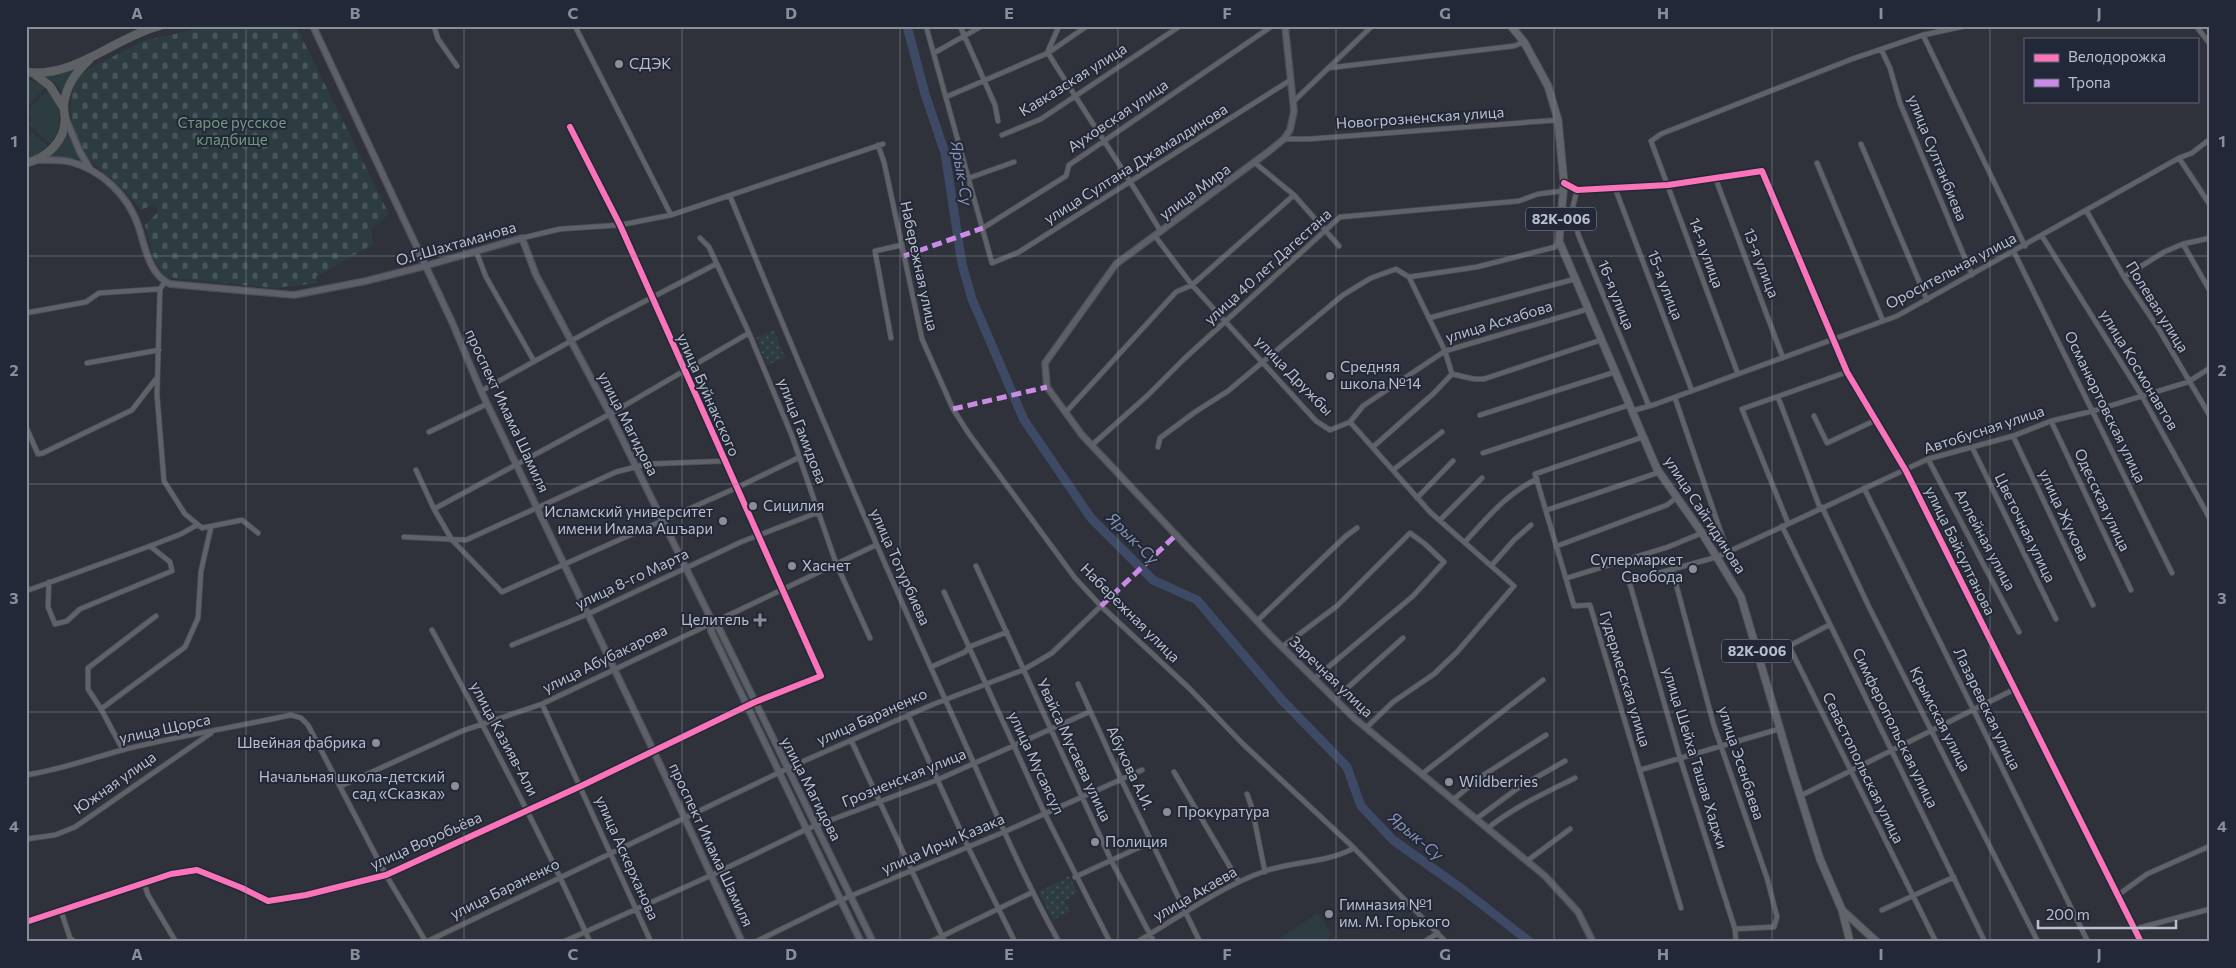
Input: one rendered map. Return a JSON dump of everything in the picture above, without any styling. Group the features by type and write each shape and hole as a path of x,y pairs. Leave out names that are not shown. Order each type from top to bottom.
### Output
{"highway":[{"path":"30,73 58,69 92,57 159,26"},
{"path":"63,107 71,79 92,57"},
{"path":"26,162 35,160 53,148 62,134 65,118 63,107 50,86 30,73"}],"main road":[{"name":"проспект Имама Шамиля","path":"313,26 481,391 539,508 742,942"},
{"name":"улица Мира","path":"1047,387 1045,362 1116,264 1255,163 1284,139 1293,121 1293,102 1285,26"},
{"name":"улица Сайгидинова","path":"1511,26 1524,42 1548,86 1558,120 1564,183 1559,241 1630,408 1660,472 1676,498 1702,533 1741,597 1800,796 1820,859 1842,910 1850,942"},
{"path":"65,118 90,169"},
{"path":"35,160 70,161 90,169 123,196 134,212 147,255 157,274 165,282"},
{"name":"О.Г.Шахтаманова","path":"165,282 232,291 294,295 366,281 522,238"},
{"name":"улица Магидова","path":"522,238 536,275 610,414 712,621 719,628 786,769 873,942"},
{"name":"Заречная улица","path":"1047,387 1092,445 1282,648 1366,728 1545,876 1578,912 1593,942"},
{"name":"улица Магидова","path":"712,621 711,631 861,942"},
{"name":"82К-006","path":"1842,910 1877,942"}],"street":[{"path":"434,26 438,39 457,66"},
{"path":"575,26 671,216"},
{"path":"926,26 983,228"},
{"path":"960,26 995,105 998,121"},
{"path":"934,53 982,26"},
{"path":"1048,53 1059,26"},
{"path":"946,97 1048,53 1087,26"},
{"name":"Кавказская улица","path":"1002,135 1040,119 1076,97 1180,26"},
{"name":"Ауховская улица","path":"983,228 1066,176 1069,165 1102,140 1272,26"},
{"path":"1293,102 1372,26"},
{"path":"1881,49 1923,35 1965,26"},
{"path":"2196,26 2210,44"},
{"path":"1923,35 2024,246"},
{"path":"1328,68 1514,46 1524,42"},
{"name":"14-я улица","path":"1738,374 1652,141 1669,131 1881,49"},
{"name":"улица Султанбиева","path":"1881,49 1890,68 1900,103 1972,275"},
{"path":"1048,53 1161,232"},
{"name":"улица Султана Джамалдинова","path":"983,228 992,263 1019,252 1290,81"},
{"name":"Новогрозненская улица","path":"1284,139 1309,139 1558,120"},
{"name":"улица Буйнакского","path":"570,127 620,224 651,298 821,676"},
{"name":"Оросительная улица","path":"1483,453 1630,408 1649,406 1675,398 1897,316 2179,158 2192,153 2210,139"},
{"name":"О.Г.Шахтаманова","path":"522,238 560,229 620,224 671,216 880,144"},
{"name":"Набережная улица","path":"880,144 922,339 954,409 969,434 1075,578 1101,606 1189,688 1242,744 1354,848 1446,942"},
{"path":"1861,144 1927,300"},
{"path":"2179,158 2210,205"},
{"path":"969,178 1014,162"},
{"path":"1255,163 1294,195 1339,246"},
{"path":"1818,163 1883,321"},
{"name":"улица Байсултанова","path":"1715,177 1762,171 1847,372 1906,470 2141,942"},
{"path":"1564,183 1577,190 1668,185 1715,177"},
{"name":"13-я улица","path":"1715,177 1783,358"},
{"name":"15-я улица","path":"1615,188 1692,391"},
{"name":"16-я улица","path":"1577,190 1573,206 1578,234 1649,406"},
{"name":"улица 40 лет Дагестана","path":"1092,445 1340,217 1519,201 1538,194 1562,191"},
{"path":"1066,412 1176,292 1192,285 1294,195"},
{"name":"улица Тотурбиева","path":"730,196 876,545 975,763 1004,832 1059,942"},
{"name":"Полевая улица","path":"2086,210 2124,277 2158,328 2188,382 2210,416"},
{"name":"улица Дружбы","path":"1154,236 1192,285 1316,421 1330,430 1350,422 1417,498 1514,586 1434,674 1393,702 1366,728"},
{"name":"улица Космонавтов","path":"2042,236 2142,396 2210,519"},
{"name":"улица Гамидова","path":"700,238 709,247 750,333 800,457 836,563 870,638"},
{"path":"2124,277 2164,252 2183,244 2210,238"},
{"path":"1409,277 1477,267 1555,247 1559,241"},
{"path":"2183,244 2210,291"},
{"path":"891,338 875,251 902,245"},
{"path":"476,251 486,277 534,361"},
{"name":"Османюртовская улица","path":"2014,252 2172,573"},
{"path":"481,391 716,264"},
{"path":"1158,446 1160,438 1228,391 1343,295 1371,278 1396,269 1409,277 1445,351 1452,374"},
{"path":"1429,318 1575,278"},
{"path":"165,282 160,289 159,350 156,379 164,481 184,514 197,525 206,528 233,520 242,520 258,533"},
{"path":"26,313 86,302 99,293 160,289"},
{"name":"улица Асхабова","path":"1350,422 1364,406 1445,351 1588,309"},
{"path":"434,509 610,414 750,333"},
{"path":"1452,374 1474,379 1484,379 1601,340"},
{"path":"87,363 159,350"},
{"name":"Автобусная улица","path":"1629,581 1717,558 1788,523 1928,459 2013,436 2051,421 2093,411 2188,382 2210,368"},
{"path":"1480,415 1615,372"},
{"path":"1788,523 1742,409 1847,372"},
{"path":"1373,447 1434,393 1452,374"},
{"path":"26,427 38,454 60,446 132,410 156,379"},
{"name":"Крымская улица","path":"1778,396 1821,508 2038,942"},
{"path":"1675,398 1728,553"},
{"path":"429,432 488,404"},
{"path":"1814,416 1826,443 1876,420"},
{"name":"Одесская улица","path":"2051,421 2132,590"},
{"path":"1394,470 1442,432"},
{"name":"улица Жукова","path":"2013,436 2093,605"},
{"path":"1465,542 1505,499 1536,476 1643,437"},
{"name":"Цветочная улица","path":"1972,447 2056,619"},
{"path":"416,470 434,509 452,540 502,592 736,488 800,457"},
{"name":"Аллейная улица","path":"1928,459 2019,632"},
{"path":"404,537 466,540 616,472 647,464 724,461"},
{"path":"1417,498 1453,461"},
{"path":"1547,510 1660,472"},
{"name":"Гудермесская улица","path":"1536,476 1574,606 1590,605 1681,908"},
{"path":"1440,520 1482,478"},
{"name":"Лазаревская улица","path":"1864,488 2088,942"},
{"path":"1557,546 1667,505 1676,498"},
{"name":"улица 8-го Марта","path":"512,645 588,614 758,536 819,512"},
{"path":"26,591 150,546 181,534 197,525"},
{"path":"1491,566 1532,525"},
{"name":"Симферопольская улица","path":"1782,526 1829,625 1893,750 1985,942"},
{"path":"101,709 185,647 198,618 201,571 211,527"},
{"path":"1257,621 1346,536 1357,528"},
{"path":"1282,648 1337,606 1410,533 1444,562 1413,596 1314,679"},
{"path":"1566,578 1668,547 1702,533"},
{"name":"улица Абубакарова","path":"341,786 462,731 542,704 712,621 876,545"},
{"path":"50,582 48,606 56,624 67,621 80,609 172,571 170,562 150,546"},
{"name":"Увайса Мусаева улица","path":"976,566 1007,632 1022,670 1111,860 1154,942"},
{"name":"улица Эсенбаева","path":"1672,569 1721,747 1767,878 1778,917 1774,926 1735,929"},
{"name":"улица Шейха Ташав Хаджи","path":"1629,581 1680,758 1735,929 1736,942"},
{"name":"улица Мусаясул","path":"944,592 1045,814 1075,877 1110,942"},
{"name":"улица Бараненко","path":"426,942 786,769 945,699 1022,670 1052,653 1101,606"},
{"path":"123,750 88,689 88,668 156,616"},
{"name":"Севастопольская улица","path":"1829,625 1788,646 1936,942"},
{"name":"улица Казияв-Али","path":"432,630 560,876 590,942"},
{"path":"930,667 946,661 969,647 1007,632"},
{"path":"1335,699 1403,638"},
{"name":"улица Воробьёва","path":"26,922 171,874 197,870 242,888 268,901 306,895 386,875 581,786 746,706 821,676"},
{"path":"1422,774 1543,680"},
{"name":"Абукова А.И.","path":"1078,684 1121,780 1200,942"},
{"path":"1800,796 2015,690"},
{"name":"улица Аскерханова","path":"542,704 651,942"},
{"name":"Грозненская улица","path":"563,942 712,876 815,826 937,780 1089,712"},
{"path":"908,715 968,847 1015,942"},
{"name":"улица Щорса","path":"26,775 52,771 123,750 291,716 301,718 308,725 341,786"},
{"path":"1640,770 1780,729"},
{"name":"Южная улица","path":"26,838 55,836 75,827 212,731"},
{"path":"1453,800 1479,778 1546,735"},
{"path":"851,740 945,942"},
{"path":"1476,819 1518,788 1565,761"},
{"name":"улица Ирчи Казака","path":"755,942 841,900 1004,832 1142,770"},
{"path":"1174,772 1238,882"},
{"path":"1488,828 1537,797 1575,778"},
{"path":"341,786 386,875 426,942"},
{"path":"1247,794 1252,808 1265,872"},
{"path":"1527,861 1570,829"},
{"path":"1075,877 1151,842"},
{"path":"2118,895 2147,874 2210,846"},
{"name":"улица Акаева","path":"1137,942 1238,882 1294,864 1341,855 1354,848"},
{"path":"1882,910 1954,877"},
{"path":"144,883 148,895 176,942"},
{"path":"930,942 1033,892"},
{"path":"2135,929 2210,909"},
{"path":"61,911 70,938 75,942"},
{"path":"1424,942 1438,933"}],"green space":[{"name":"Старое русское кладбище","path":"211,26 297,28 389,214 371,229 373,244 316,277 317,283 274,288 166,277 155,259 145,225 158,212 155,204 141,210 116,182 91,161 78,138 71,115 71,103 76,81 83,72 143,41"},
{"path":"78,65 63,95 58,85 45,75"},
{"path":"26,78 46,87 26,108"},
{"path":"48,90 56,103 59,117 57,130 50,144 29,125 31,118 28,110"},
{"path":"26,128 48,146 36,155 26,158"},
{"path":"66,131 79,157 77,160 50,157 61,144"},
{"path":"774,330 785,358 767,365 756,338"},
{"path":"1069,876 1078,893 1064,901 1070,911 1053,920 1039,892"},
{"path":"1318,913 1332,935 1321,942 1285,942 1282,937"}],"waterway":[{"name":"Ярык-Су","path":"907,26 925,94 945,153 962,264 972,299 1024,420 1091,518 1153,580 1197,600 1281,699 1347,767 1361,806 1393,840 1462,889 1530,942"}],"marked path":[{"path":"904,256 983,228"},
{"path":"953,409 1047,387"},
{"path":"1101,606 1176,535"}],"cycle path":[{"path":"26,922 171,874 197,870 242,888 268,901 306,895 386,875 581,786 755,702 821,676 620,225 570,127"},
{"path":"1564,183 1577,190 1668,185 1762,171 1847,372 1906,471 2141,942"}],"place":[{"name":"СДЭК","path":"619,64"},
{"name":"Средняя школа №14","path":"1330,376"},
{"name":"Сицилия","path":"753,506"},
{"name":"Исламский университет имени Имама Ашъари","path":"723,521"},
{"name":"Хаснет","path":"792,566"},
{"name":"Супермаркет Свобода","path":"1693,569"},
{"name":"Целитель","path":"760,620"},
{"name":"Швейная фабрика","path":"376,743"},
{"name":"Wildberries","path":"1449,782"},
{"name":"Начальная школа-детский сад «Сказка»","path":"455,786"},
{"name":"Прокуратура","path":"1167,812"},
{"name":"Полиция","path":"1095,842"},
{"name":"Гимназия №1 им. М. Горького","path":"1329,914"}]}
